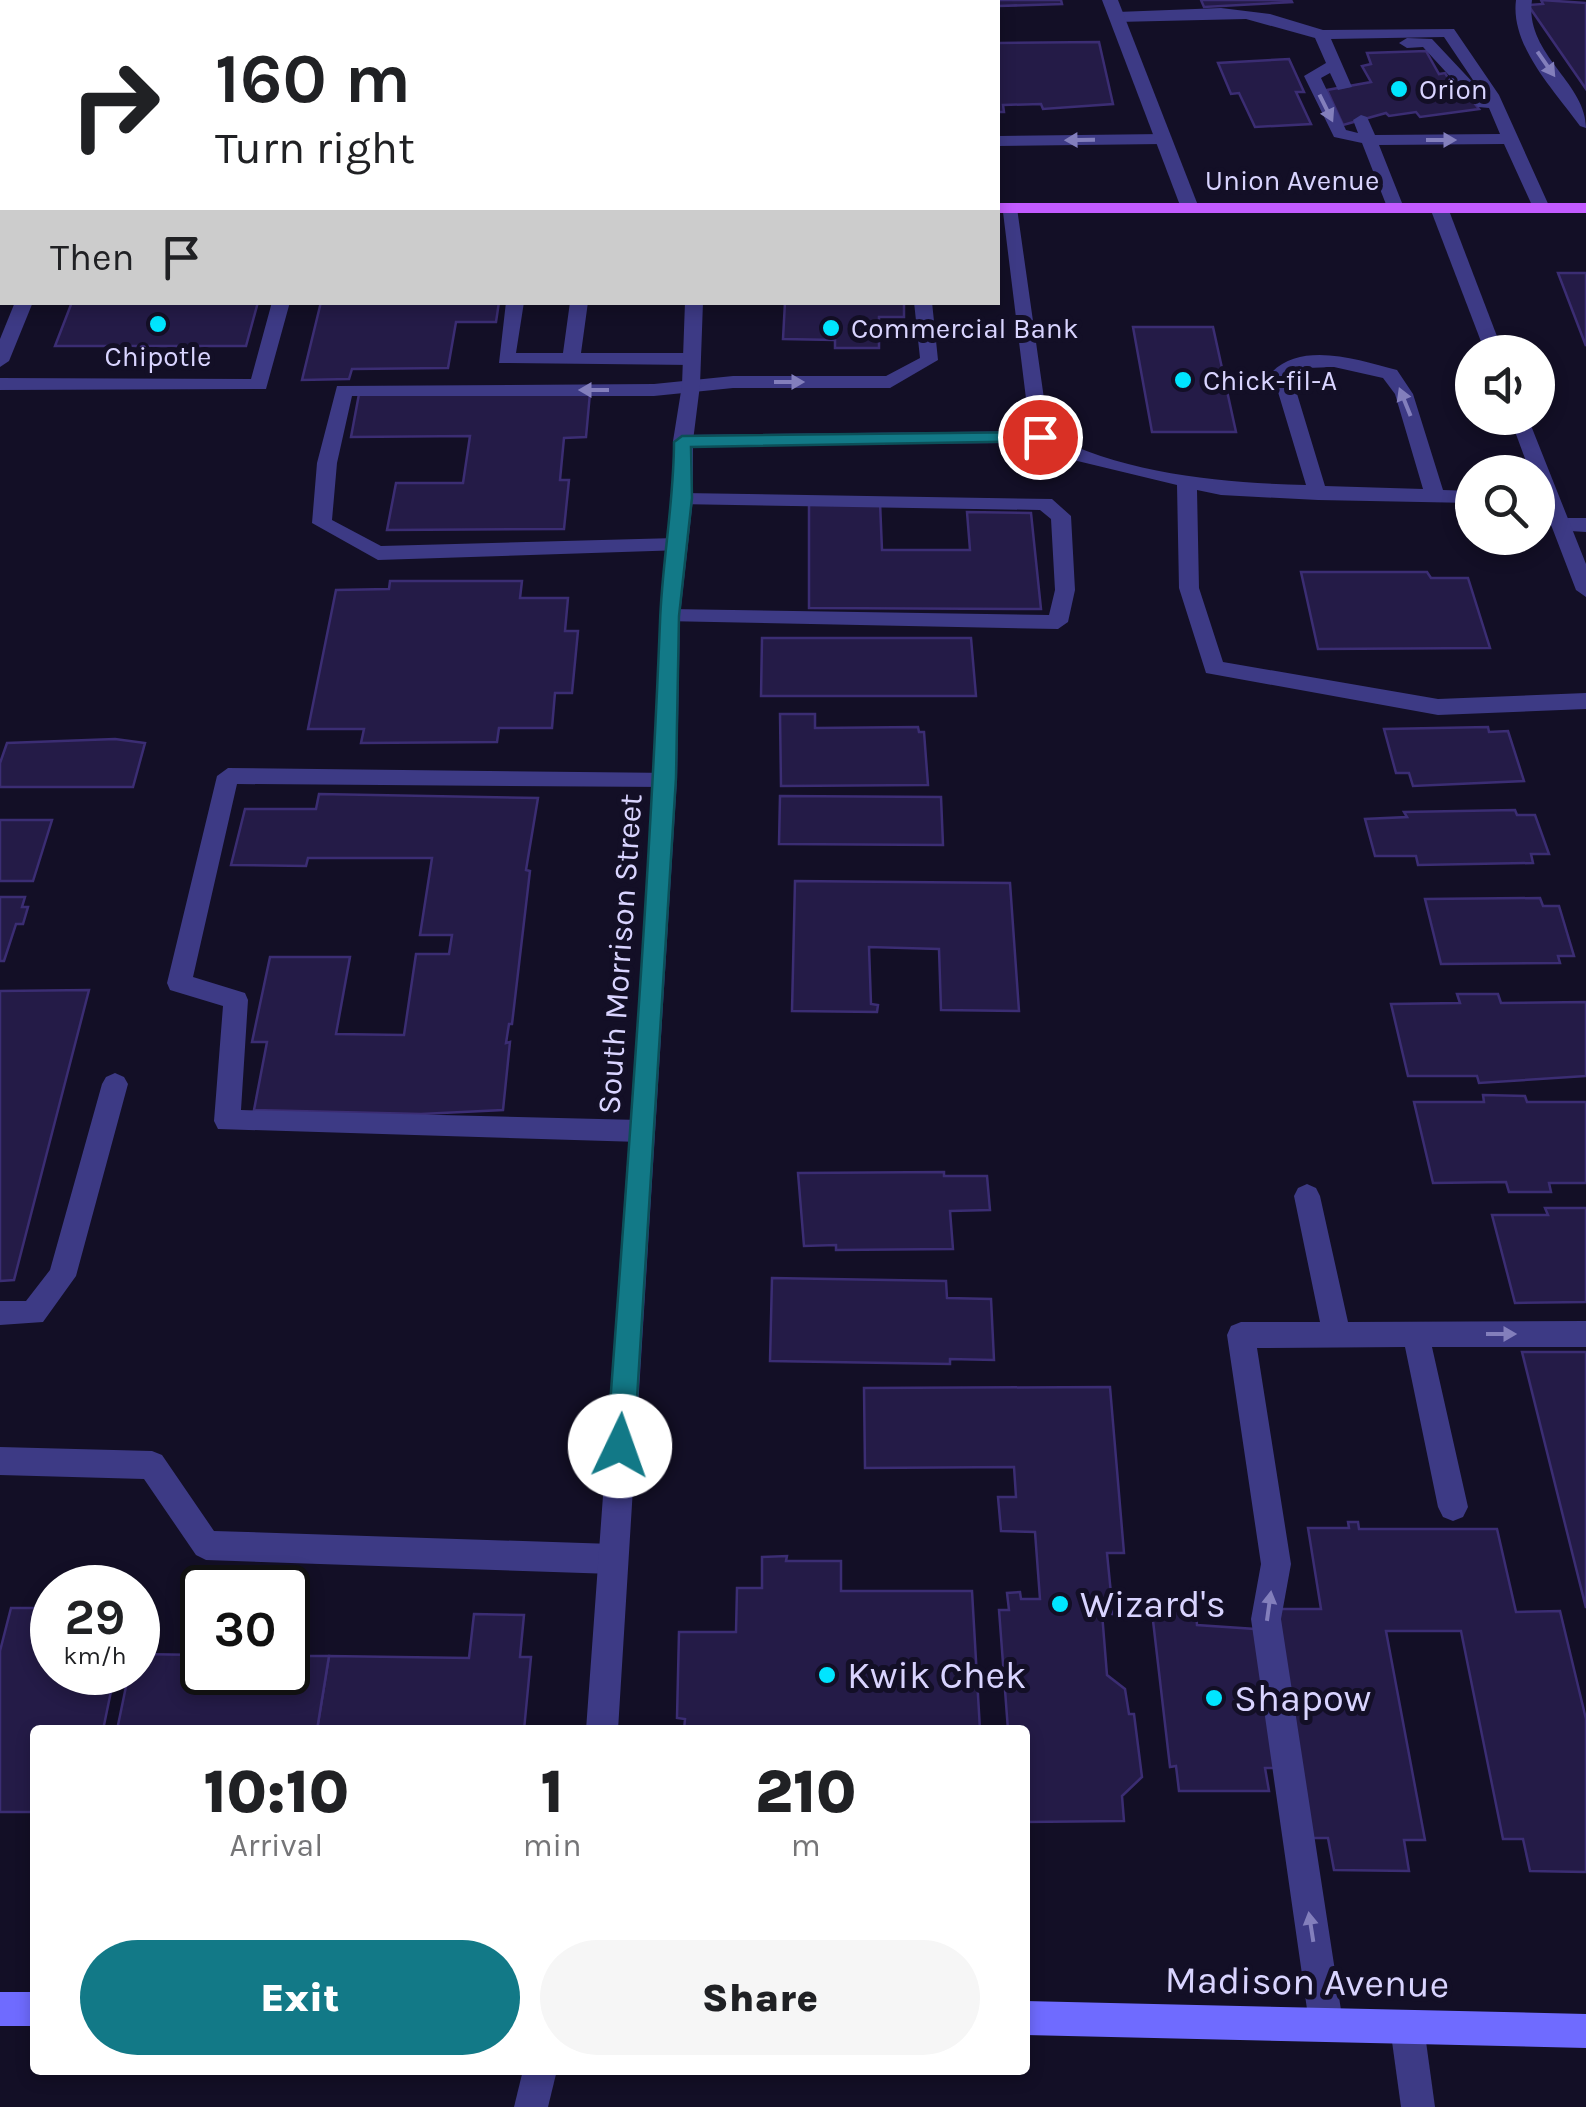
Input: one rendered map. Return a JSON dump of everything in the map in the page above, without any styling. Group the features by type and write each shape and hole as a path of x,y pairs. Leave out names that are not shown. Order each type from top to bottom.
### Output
{"main road":[{"name":"Union Avenue","path":"1003,208 1586,208"}],"street":[{"path":"1524,0 1521,21 1530,40 1586,123"},
{"path":"1190,208 1113,8 1235,12 1282,18 1323,41 1449,32 1492,95 1541,208"},
{"path":"1323,41 1344,87"},
{"path":"1334,64 1312,76 1340,134 1369,140 1513,140"},
{"path":"1361,120 1394,208"},
{"path":"1000,141 1163,139"},
{"path":"1003,208 1040,437"},
{"path":"1439,208 1488,335"},
{"path":"0,360 23,305"},
{"path":"0,384 258,385 280,305"},
{"path":"514,305 506,359 692,360"},
{"path":"571,360 579,305"},
{"name":"South Morrison Street","path":"602,1725 666,778 670,616 683,498 682,442 691,386 694,305"},
{"path":"676,545 378,552 322,524 328,462 344,390 890,382 929,360 923,305"},
{"path":"1318,494 1280,372 1297,361 1339,362 1390,374 1404,394 1434,495"},
{"path":"682,442 1040,437 1072,454 1221,488 1455,496"},
{"path":"1187,479 1190,588 1214,668 1438,706 1586,701"},
{"path":"670,616 1058,622 1065,590 1061,516 1046,504 683,498"},
{"path":"1555,516 1586,590"},
{"path":"1561,525 1586,525"},
{"path":"640,1131 227,1122 236,1000 179,982 228,776 666,778"},
{"path":"0,1313 33,1313 62,1276 115,1084"},
{"path":"1307,1196 1337,1335"},
{"path":"1326,2024 1266,1618 1276,1564 1241,1335 1586,1334"},
{"path":"1416,1335 1453,1507"},
{"path":"0,1460 152,1465 206,1545 613,1559"},
{"path":"0,2009 30,2009"},
{"name":"Madison Avenue","path":"1030,2018 1586,2030"},
{"path":"1407,2027 1418,2107"},
{"path":"531,2107 539,2075"}],"building":[{"path":"1000,0 1061,0 1062,4 1000,6"},
{"path":"1201,0 1291,0 1292,2 1204,7"},
{"path":"1541,0 1586,3 1586,89 1528,5 1543,4"},
{"path":"1099,42 1113,104 1043,109 1041,104 1003,105 1004,112 1000,112 1000,43"},
{"name":"Orion","path":"1426,51 1439,74 1445,73 1453,86 1460,85 1479,109 1420,117 1416,112 1389,116 1386,113 1343,125 1327,90 1371,82 1362,66 1371,64 1367,53"},
{"path":"1289,59 1304,92 1296,92 1311,124 1255,127 1239,93 1231,94 1218,63"},
{"path":"1558,273 1586,273 1586,346"},
{"name":"Chipotle","path":"71,305 257,305 246,346 55,346"},
{"path":"320,305 499,305 496,322 456,322 448,368 352,369 349,379 302,380"},
{"name":"Commercial Bank","path":"785,305 904,305 904,317 879,317 879,348 835,348 835,340 783,339"},
{"name":"Chick-fil-A","path":"1133,327 1213,327 1236,432 1152,432"},
{"path":"590,393 586,437 564,438 560,480 569,480 564,529 387,530 396,483 463,483 470,436 351,437 359,394"},
{"path":"809,502 880,502 882,550 970,550 967,512 1031,513 1041,609 809,608"},
{"path":"1301,572 1427,572 1431,578 1468,578 1490,648 1318,649"},
{"path":"390,581 522,581 520,598 568,598 565,631 578,631 572,693 555,693 552,728 499,728 497,742 361,743 364,729 308,729 336,590 389,589"},
{"path":"762,638 971,638 976,696 761,696"},
{"path":"780,714 815,714 815,728 918,727 919,732 924,732 928,785 781,786"},
{"path":"1488,727 1489,732 1508,731 1524,781 1413,786 1409,773 1396,773 1384,729"},
{"path":"115,739 145,743 133,787 0,787 0,763 7,743"},
{"path":"319,794 538,798 526,870 530,871 512,1024 506,1043 510,1042 503,1110 421,1114 254,1110 267,1042 252,1042 270,957 350,957 336,1034 404,1035 416,954 449,954 452,935 420,935 432,858 308,858 306,866 231,865 245,809 316,809"},
{"path":"780,796 941,797 943,845 779,844"},
{"path":"1515,810 1517,815 1535,815 1549,854 1531,854 1533,863 1418,865 1416,856 1375,856 1365,819 1407,817 1404,812"},
{"path":"0,820 52,820 33,881 0,881"},
{"path":"795,881 1010,883 1019,1011 941,1010 939,949 869,947 871,1004 878,1005 877,1012 792,1011"},
{"path":"0,897 25,897 22,907 28,907 23,924 16,924 4,961 0,961"},
{"path":"1540,898 1543,906 1559,906 1574,956 1558,956 1560,963 1441,964 1425,899"},
{"path":"89,990 14,1280 0,1281 0,991"},
{"path":"1457,994 1498,994 1501,1003 1586,1002 1586,1076 1479,1083 1477,1076 1408,1076 1391,1004 1460,1003"},
{"path":"1483,1095 1525,1096 1527,1102 1586,1102 1586,1183 1549,1183 1551,1192 1509,1192 1506,1182 1433,1183 1414,1102 1484,1102"},
{"path":"944,1172 944,1176 987,1176 990,1210 950,1211 953,1249 836,1250 836,1245 804,1246 798,1173"},
{"path":"1545,1208 1586,1208 1586,1302 1515,1303 1492,1215 1548,1215"},
{"path":"772,1278 946,1281 947,1298 991,1299 994,1360 950,1359 950,1364 770,1361"},
{"path":"1522,1352 1586,1352 1586,1608"},
{"name":"Wizard's","path":"1110,1387 1124,1553 1107,1553 1113,1614 1102,1613 1107,1675 1125,1689 1129,1714 1134,1714 1142,1777 1122,1796 1124,1821 1030,1822 1030,1725 1008,1725 999,1610 1009,1610 1007,1593 1020,1592 1021,1599 1040,1599 1035,1532 1001,1531 998,1497 1016,1497 1014,1467 865,1468 864,1388"},
{"path":"1348,1522 1358,1522 1359,1529 1497,1529 1516,1612 1560,1611 1586,1719 1586,1872 1530,1871 1523,1839 1503,1839 1461,1631 1386,1631 1425,1840 1404,1840 1409,1871 1334,1870 1328,1838 1311,1838 1276,1609 1321,1609 1308,1528 1349,1528"},
{"name":"Kwik Chek","path":"762,1557 841,1561 841,1591 972,1591 980,1725 684,1725 685,1719 677,1718 679,1632 736,1632 737,1588 762,1588"},
{"path":"11,1608 30,1608 30,1695 110,1695 104,1725 30,1725 30,1812 0,1812 0,1651"},
{"name":"Shapow","path":"1152,1612 1196,1612 1197,1625 1255,1629 1275,1768 1265,1768 1269,1791 1179,1791 1176,1766 1170,1767"},
{"path":"474,1614 524,1615 520,1657 531,1657 524,1725 318,1725 329,1656 469,1658"},
{"path":"160,1654 180,1655 180,1695 310,1695 310,1656 329,1656 318,1725 118,1725 124,1695 160,1695"}],"place":[{"name":"Orion","path":"1399,89"},
{"name":"Chipotle","path":"158,324"},
{"name":"Commercial Bank","path":"831,328"},
{"name":"Chick-fil-A","path":"1183,380"},
{"name":"Wizard's","path":"1060,1604"},
{"name":"Kwik Chek","path":"827,1675"},
{"name":"Shapow","path":"1214,1698"}],"route":[{"path":"620,1446 666,778 670,616 683,498 682,442 1040,437"}]}
